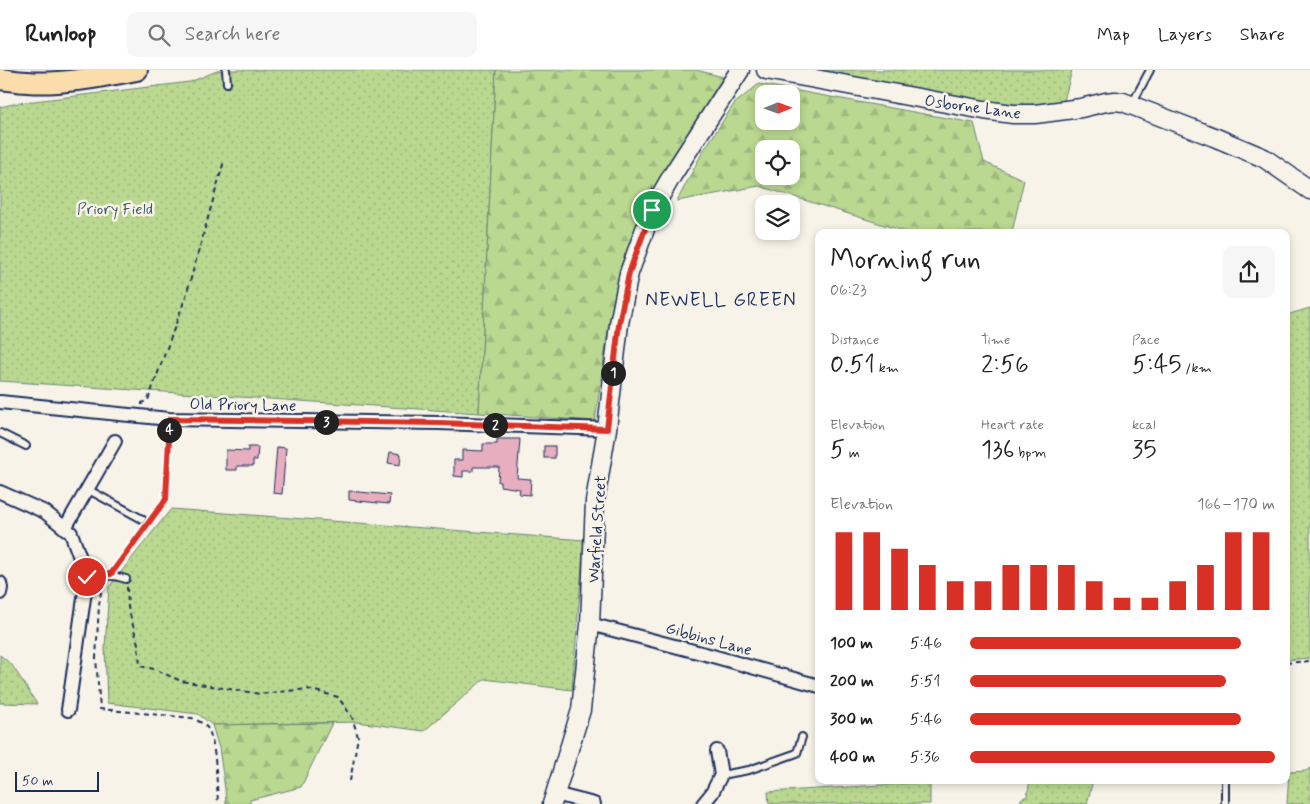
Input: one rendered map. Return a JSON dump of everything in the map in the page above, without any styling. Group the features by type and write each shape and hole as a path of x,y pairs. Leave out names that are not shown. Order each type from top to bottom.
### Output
{"main road":[{"path":"0,79 52,82 137,70"},
{"name":"Warfield Street","path":"554,799 581,710 590,624 595,501 607,429 619,324 629,273 652,210 664,188 740,70"},
{"name":"Osborne Lane","path":"766,70 1013,114 1057,112 1115,101 1123,102 1264,158 1310,190"},
{"path":"0,88 28,82"}],"street":[{"name":"Old Priory Lane","path":"0,402 170,419 439,423 607,429"},
{"path":"65,528 115,441"},
{"path":"1,496 46,512 71,532 87,577 68,710"},
{"path":"0,583 0,593"},
{"name":"Gibbins Lane","path":"590,624 815,685"},
{"path":"704,804 721,775 717,751"},
{"path":"554,799 594,804"}],"lane":[{"path":"226,70 228,83"},
{"path":"1131,105 1150,70"},
{"path":"0,434 26,446"},
{"path":"87,489 142,519"},
{"path":"87,577 111,574 126,579"},
{"path":"721,775 749,770 797,753 802,737"},
{"path":"1225,784 1225,804"}],"path":[{"path":"142,403 148,400 186,296 224,161"},
{"path":"170,419 166,499 105,582 101,592 96,658 100,709 192,718 203,724 209,730 214,751 218,804"},
{"path":"126,579 128,606 138,644 140,666 154,669 181,680 260,694 307,689 338,697 352,717 358,737 350,781"},
{"path":"1290,663 1310,661"}],"green space":[{"name":"Priory Field","path":"496,70 479,413 0,381 0,107 18,103 190,82 217,71"},
{"path":"496,70 696,70 723,77 645,206 621,266 610,319 595,421 479,413"},
{"path":"799,70 1072,70 1060,116"},
{"path":"755,87 755,130 800,130 800,91 974,123 984,162 1024,180 1013,229 897,229 800,199 800,195 788,195 759,186 677,201 702,153 734,104"},
{"path":"1310,308 1310,658 1290,660 1290,314"},
{"path":"171,509 584,540 572,690 484,679 424,731 357,722 212,725 198,714 107,703 105,648 109,587"},
{"path":"0,655 12,665 37,704 0,703"},
{"path":"332,723 301,787 250,800 250,804 226,804 219,748 212,725"},
{"path":"1310,768 1310,804 1287,804 1290,772 1306,771"},
{"path":"898,784 930,784 930,804 769,804 768,792"},
{"path":"1029,784 1092,784 1087,804 1021,804 1021,799 1027,796"}],"building":[{"path":"497,439 520,439 517,478 531,479 530,495 519,494 520,489 500,486 500,482 498,482 499,467 473,467 473,471 463,471 463,477 454,476 454,460 462,460 462,450 483,451 483,444 497,444"},
{"path":"544,446 555,446 555,458 544,458"},
{"path":"248,447 258,447 257,460 253,460 253,466 237,466 237,470 226,470 226,450 248,451"},
{"path":"277,447 286,448 282,494 273,493"},
{"path":"390,452 401,454 400,465 388,463"},
{"path":"349,491 390,495 389,504 349,500"}],"district":[{"name":"NEWELL GREEN","path":"721,299"}],"route":[{"path":"87,577 111,574 166,499 170,419 439,423 607,429 619,324 629,273 652,210"}]}
